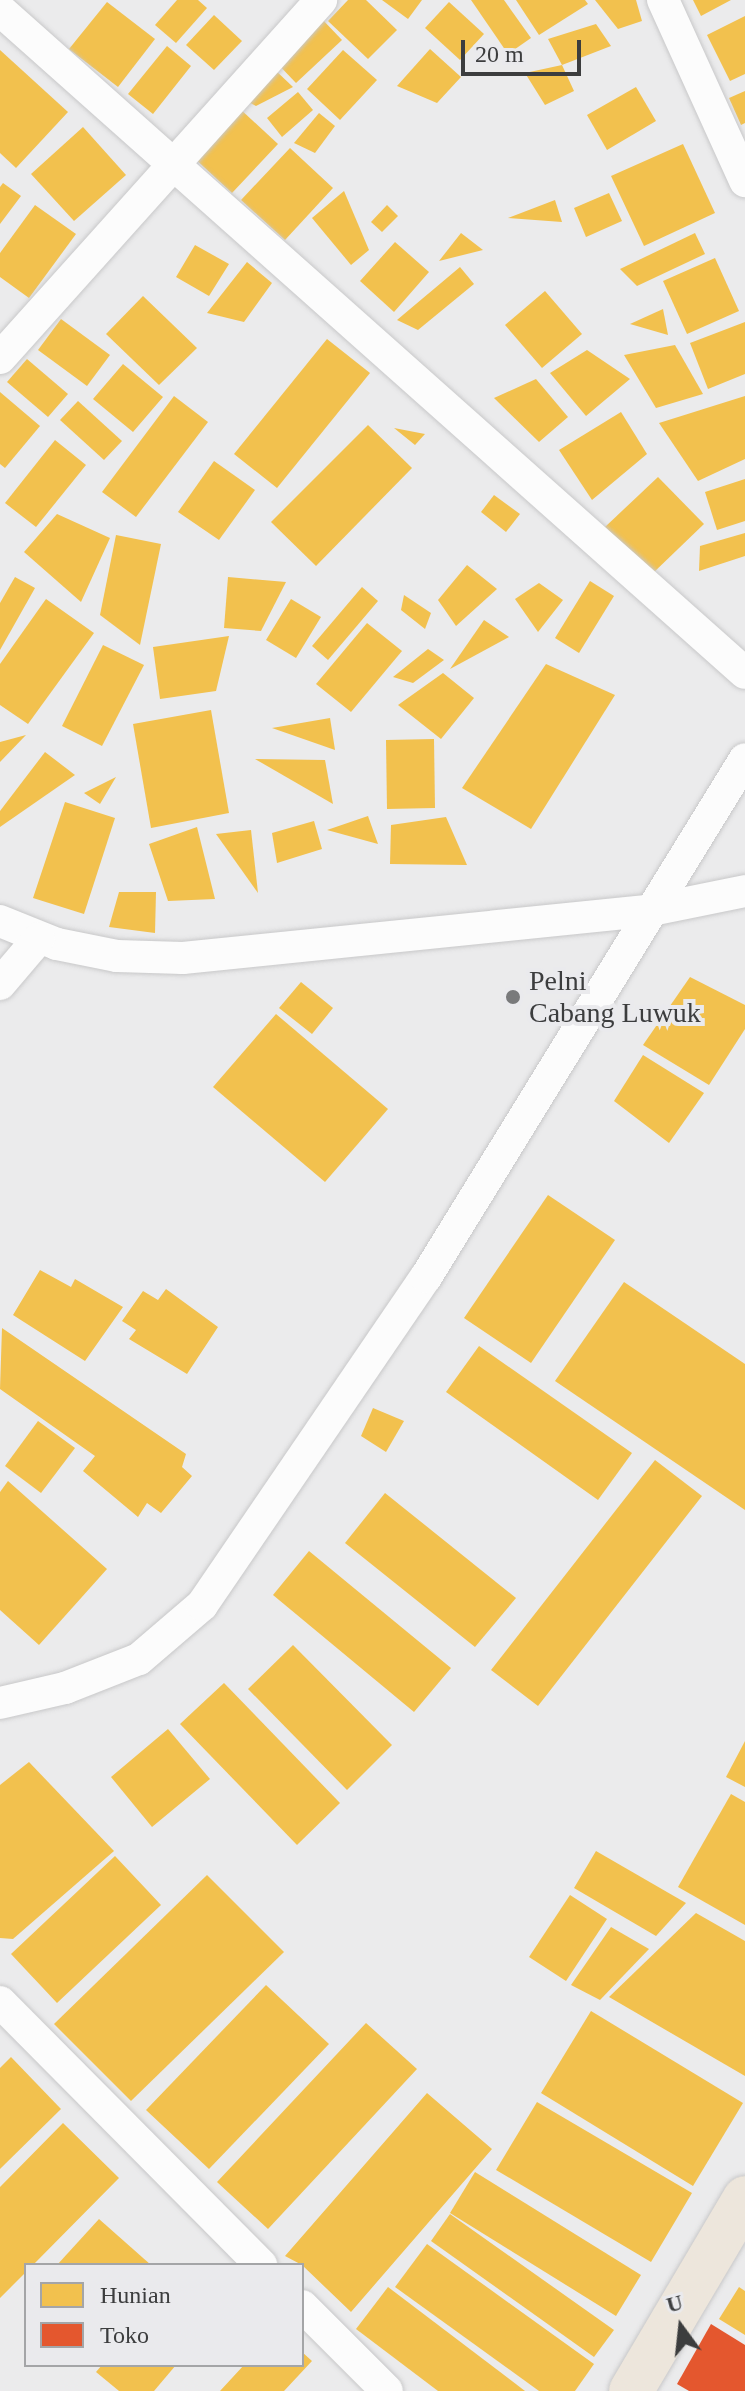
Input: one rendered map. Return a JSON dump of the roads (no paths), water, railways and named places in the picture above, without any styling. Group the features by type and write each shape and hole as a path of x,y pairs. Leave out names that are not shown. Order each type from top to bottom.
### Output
{"highway":[{"path":"631,2391 745,2198"}],"street":[{"path":"0,358 171,163 321,0"},
{"path":"663,0 745,181"},
{"path":"0,10 745,673"},
{"path":"0,1703 65,1688 139,1659 202,1605 426,1277 745,759"},
{"path":"0,921 39,938 117,956 183,958 652,910 745,891"},
{"path":"0,984 39,938"},
{"path":"0,2002 259,2263"},
{"path":"304,2308 387,2391"}],"place":[{"name":"Pelni Cabang Luwuk","path":"513,997"}]}
